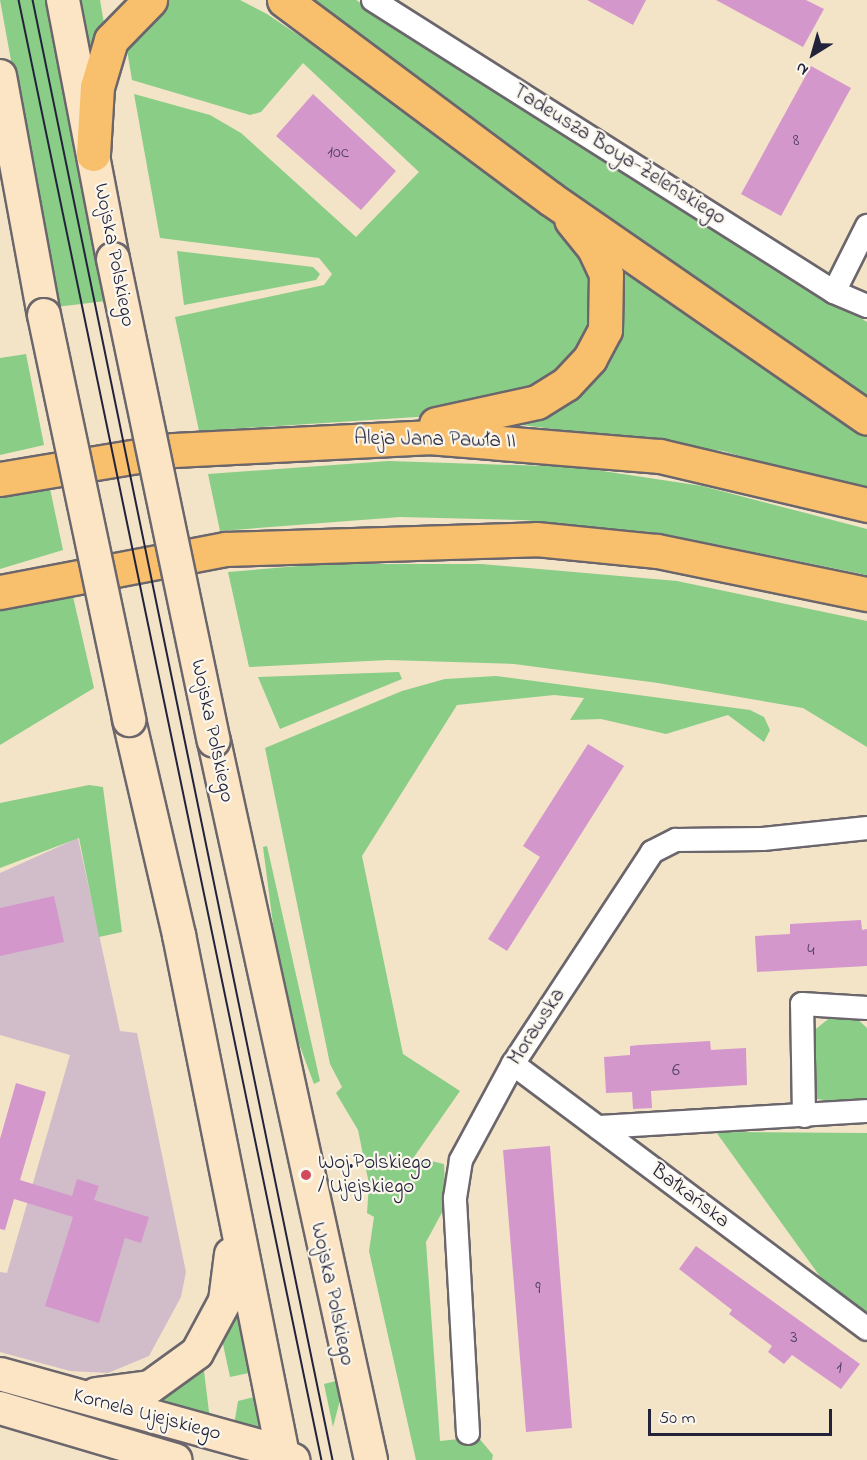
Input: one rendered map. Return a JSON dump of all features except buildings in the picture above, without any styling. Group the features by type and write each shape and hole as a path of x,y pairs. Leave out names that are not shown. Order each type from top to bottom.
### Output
{"main road":[{"path":"93,154 97,87 111,40 150,0"},
{"path":"287,5 551,199 867,418"},
{"path":"342,438 527,405 566,384 590,358 605,330 606,274 594,248 551,199"},
{"name":"Aleja Jana Pawła II","path":"0,478 174,450 342,438 543,443 660,456 867,505"},
{"path":"0,592 225,549 536,539 657,551 867,594"}],"street":[{"name":"Wojska Polskiego","path":"63,0 214,741 371,1460"},
{"name":"Tadeusza Boya-Żeleńskiego","path":"373,0 834,292 867,306"},
{"path":"0,76 44,315 129,720 179,935 231,1214 286,1458"},
{"path":"834,292 867,226"},
{"name":"Morawska","path":"468,1433 457,1173 466,1144 513,1064 652,852 676,840 763,839 867,828"},
{"path":"804,1116 802,1004 867,1008"},
{"name":"Bałkańska","path":"513,1064 867,1329"},
{"path":"598,1127 867,1111"},
{"path":"63,1393 132,1393 171,1376 197,1353 215,1325 229,1284 231,1214"},
{"name":"Kornela Ujejskiego","path":"0,1374 286,1458"},
{"name":"Kornela Ujejskiego","path":"0,1408 175,1460"}],"shaded area":[{"path":"78,838 120,1031 137,1033 186,1272 181,1297 149,1356 108,1373 70,1371 0,1352 0,1272 7,1273 70,1055 0,1035 0,873"}],"green space":[{"path":"0,0 46,0 106,301 56,307"},
{"path":"78,0 100,0 105,29 92,56"},
{"path":"168,0 240,0 267,14 400,104 572,237 589,267 593,317 584,344 544,389 463,414 199,431 175,317 324,285 332,274 319,258 160,238 134,94 210,115 241,133 356,237 419,172 303,63 261,112 250,115 132,80 125,38"},
{"path":"303,0 356,0 867,322 867,408"},
{"path":"599,234 867,434 867,493 723,451 522,425 572,398 603,362"},
{"path":"177,251 313,267 320,274 316,280 184,305"},
{"path":"26,354 44,445 0,455 0,358"},
{"path":"389,461 576,467 702,486 867,529 867,575 659,533 523,520 400,517 220,531 208,474"},
{"path":"49,484 63,550 0,569 0,494"},
{"path":"323,564 481,564 677,581 867,621 867,747 803,708 658,683 514,664 388,660 249,667 228,572"},
{"path":"71,588 94,688 0,745 0,611"},
{"path":"399,672 402,679 280,729 258,677"},
{"path":"496,676 750,710 764,717 770,730 764,742 728,715 666,734 601,719 570,720 584,698 554,695 457,705 362,856 403,1054 460,1091 414,1157 444,1164 446,1205 426,1242 440,1441 478,1437 493,1455 492,1460 416,1460 369,1251 374,1217 367,1213 369,1184 358,1130 336,1093 342,1087 330,1064 265,748 402,691 445,679"},
{"path":"89,785 103,787 122,932 99,937 79,838 0,868 0,803"},
{"path":"267,846 320,1081 314,1084 283,1001 263,847"},
{"path":"850,1012 867,1028 867,1101 858,1108 857,1099 849,1100 849,1109 834,1110 834,1101 816,1099 811,1033 833,1015"},
{"path":"716,1132 867,1133 867,1312 824,1282"},
{"path":"234,1304 249,1373 230,1377 221,1335"},
{"path":"203,1363 210,1420 147,1399"},
{"path":"336,1381 340,1400 333,1427 324,1384"},
{"path":"254,1397 260,1432 234,1425 238,1401"}],"tram line":[{"path":"19,0 322,1460"},
{"path":"33,0 333,1460"}],"place":[{"name":"Woj.Polskiego / Ujejskiego","path":"306,1175"}]}
